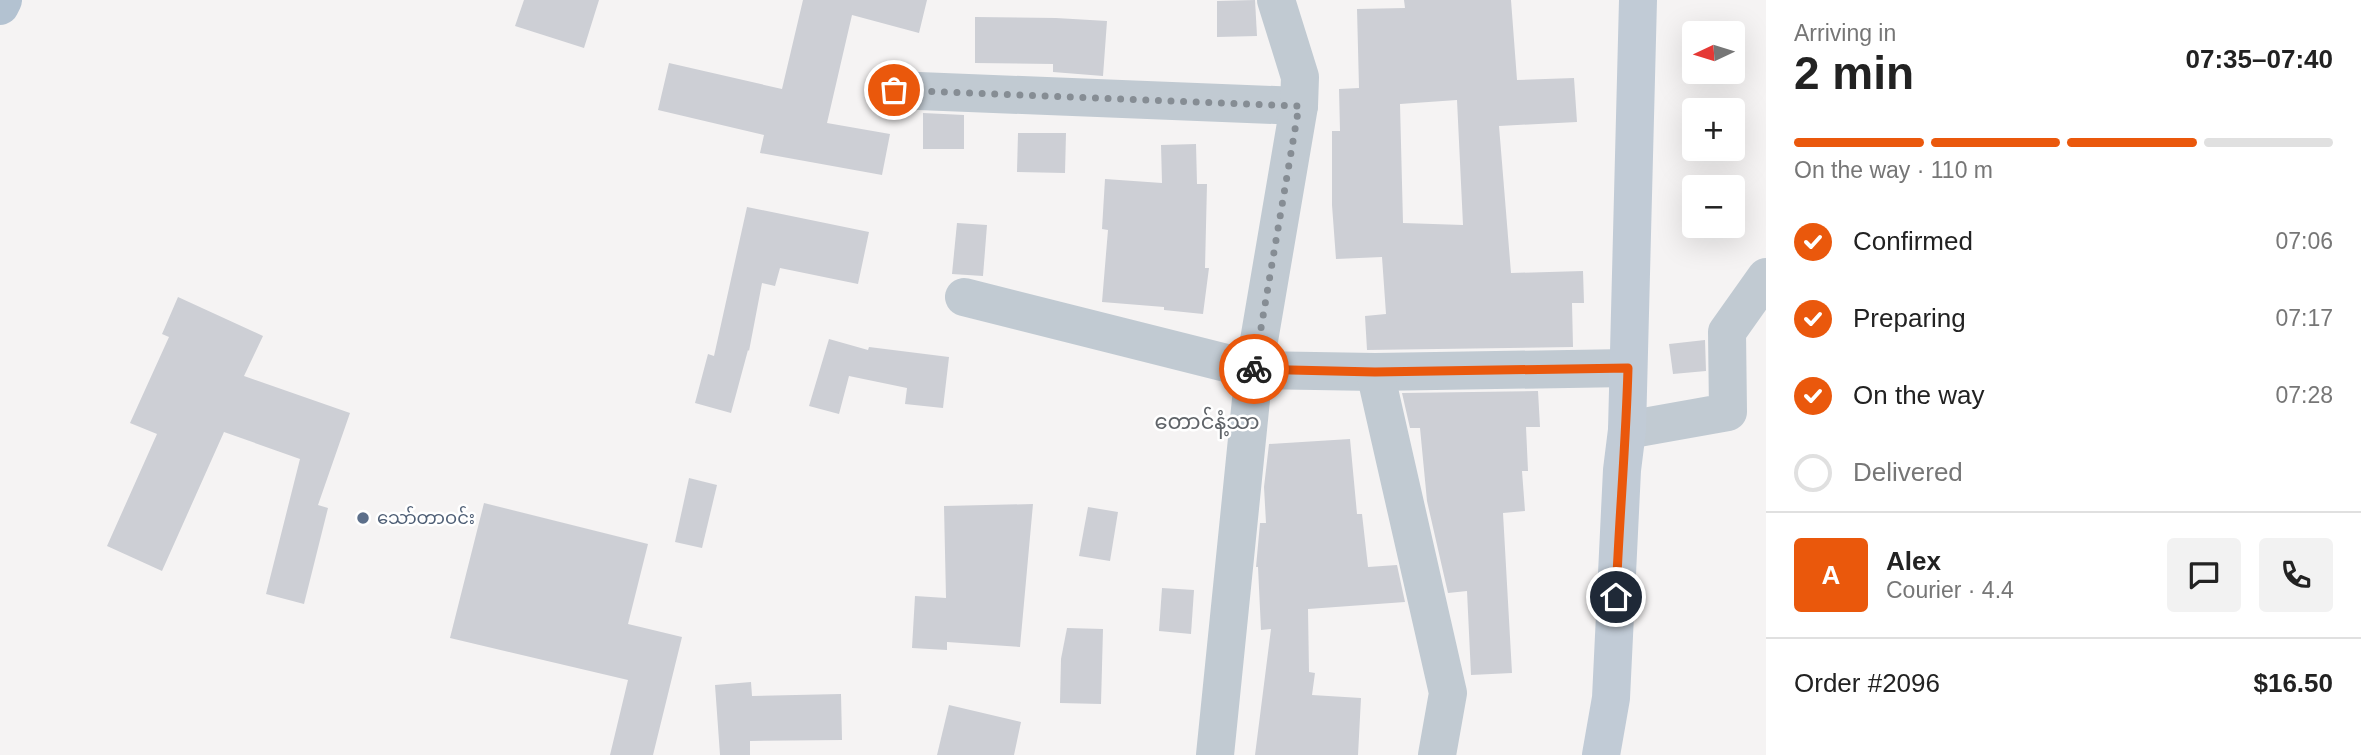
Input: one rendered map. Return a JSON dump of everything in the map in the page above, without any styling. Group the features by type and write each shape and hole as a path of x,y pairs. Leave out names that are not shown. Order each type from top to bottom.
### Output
{"main road":[{"path":"0,6 3,0"},
{"path":"1601,755 1611,698 1622,470 1627,430 1638,0"}],"street":[{"path":"1215,755 1254,370 1299,106 1300,77 1276,0"},
{"path":"894,90 1299,106"},
{"path":"1627,430 1728,412 1727,332 1766,276"},
{"path":"964,297 1254,370 1375,372 1628,368"},
{"path":"1375,372 1448,692 1437,755"}],"building":[{"path":"524,0 599,0 584,48 515,26"},
{"path":"803,0 927,0 919,33 852,15 827,123 890,134 882,175 760,153 764,135 658,110 669,63 782,89"},
{"path":"1255,0 1257,36 1217,37 1217,1"},
{"path":"1404,0 1511,0 1517,80 1574,78 1577,122 1499,126 1511,273 1583,271 1584,303 1572,303 1573,347 1367,350 1365,316 1386,314 1382,257 1336,259 1332,205 1332,131 1340,131 1339,89 1359,88 1357,9 1405,8","holes":["1457,100 1463,225 1403,223 1400,104"]},
{"path":"975,17 1107,21 1103,76 1053,72 1053,64 975,63"},
{"path":"923,113 964,115 964,149 923,149"},
{"path":"1018,133 1066,133 1065,173 1017,172"},
{"path":"1196,144 1197,184 1207,184 1205,268 1209,268 1203,314 1164,310 1164,307 1102,302 1108,230 1102,229 1105,179 1162,183 1161,145"},
{"path":"747,207 869,232 858,284 780,268 775,286 762,283 749,351 731,413 695,403 708,354 714,356"},
{"path":"957,223 987,225 983,276 952,274"},
{"path":"178,297 263,336 244,376 350,413 318,505 328,508 304,604 266,594 300,459 224,432 162,571 107,546 157,434 130,423 169,337 162,334"},
{"path":"829,339 868,350 869,347 949,357 943,408 905,404 907,388 849,376 839,414 809,406"},
{"path":"1705,340 1706,371 1673,374 1669,344"},
{"path":"1538,391 1540,427 1526,427 1528,471 1522,471 1525,511 1503,513 1512,673 1471,675 1467,591 1448,593 1427,501 1420,428 1410,428 1402,393"},
{"path":"1350,439 1357,514 1362,514 1368,567 1397,565 1405,602 1308,609 1309,672 1315,673 1312,695 1361,698 1358,755 1255,755 1271,629 1261,630 1256,567 1260,523 1266,523 1264,487 1269,444"},
{"path":"689,478 717,485 702,548 675,542"},
{"path":"484,503 648,544 628,624 682,637 653,755 610,755 628,680 450,638"},
{"path":"1033,504 1020,647 947,642 947,650 912,648 915,596 946,598 944,506"},
{"path":"1088,507 1118,512 1110,561 1079,556"},
{"path":"1162,588 1194,590 1191,634 1159,631"},
{"path":"1067,628 1103,629 1101,704 1060,703 1061,659"},
{"path":"751,682 752,696 841,694 842,740 750,741 750,755 720,755 715,685"},
{"path":"949,705 1021,722 1014,755 937,755"}],"way so far":[{"path":"894,90 1299,106 1254,369"}],"place":[{"name":"သော်တာဝင်း","path":"363,518"}],"district":[{"name":"တောင်နံ့သာ","path":"1207,422"}],"route":[{"path":"1254,369 1375,372 1628,368 1627,430 1622,470 1616,597"}]}
